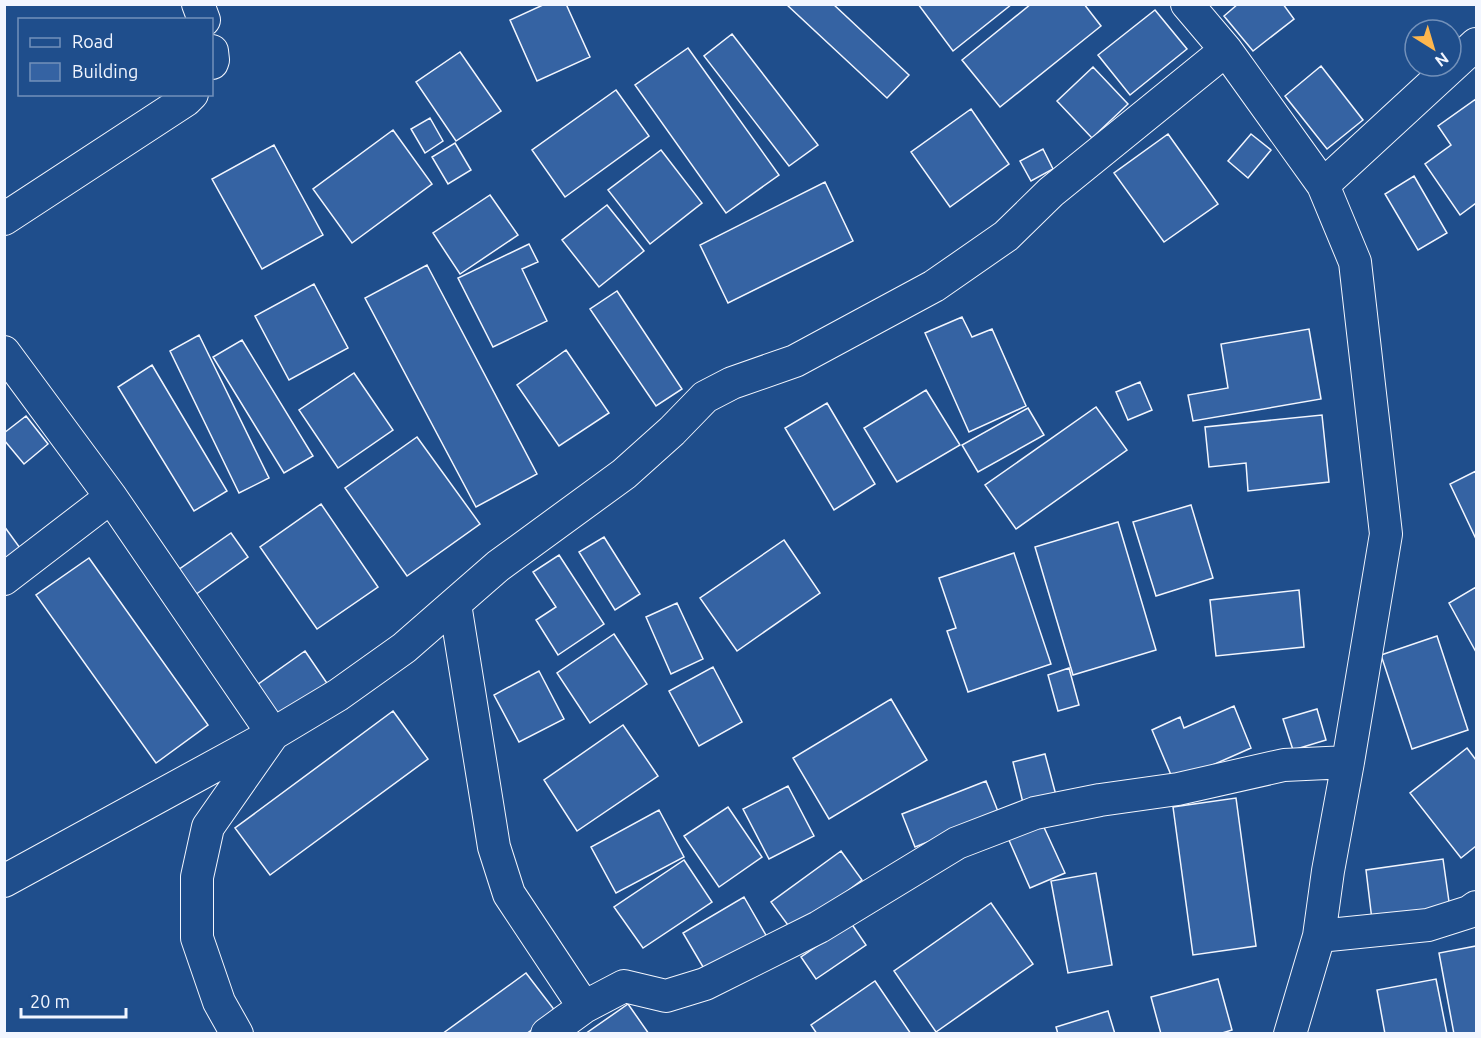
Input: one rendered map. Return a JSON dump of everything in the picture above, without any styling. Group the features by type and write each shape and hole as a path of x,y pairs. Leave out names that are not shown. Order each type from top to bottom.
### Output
{"street":[{"path":"1187,4 1226,50 1323,185 1355,262 1386,534 1328,871 1319,936 1290,1034"},
{"path":"1323,185 1476,44"},
{"path":"4,881 273,734 338,695 404,648 498,566 624,474 672,431 705,397 732,383 795,361 934,286 1006,236 1051,192 1226,50"},
{"path":"4,219 190,96"},
{"path":"4,352 111,496 273,734"},
{"path":"4,579 111,496"},
{"path":"455,604 497,857 509,894 584,1007"},
{"path":"237,1034 219,1002 197,938 196,877 208,827 273,734"},
{"path":"547,1034 584,1007 624,986 666,996 705,984 819,927 957,843 1035,813 1100,800 1178,789 1284,765 1348,762"},
{"path":"1319,936 1428,925 1469,912 1476,907"}],"building":[{"path":"545,4 566,4 590,57 537,81 510,20"},
{"path":"786,4 833,4 909,75 887,98"},
{"path":"918,4 1012,4 953,51"},
{"path":"1031,4 1084,4 1101,26 1000,107 962,60"},
{"path":"1238,4 1283,4 1294,19 1253,51 1224,16"},
{"path":"1155,10 1187,49 1130,95 1098,55"},
{"path":"732,34 818,145 789,166 704,56"},
{"path":"688,48 779,175 726,213 635,85"},
{"path":"460,52 501,111 456,141 416,82"},
{"path":"1321,66 1363,120 1327,149 1285,96"},
{"path":"1093,67 1128,104 1092,138 1057,101"},
{"path":"616,90 649,136 565,197 532,150"},
{"path":"1476,99 1476,203 1460,215 1425,164 1451,145 1438,126"},
{"path":"971,109 1009,164 950,207 911,152"},
{"path":"430,118 443,141 425,153 411,129"},
{"path":"393,130 432,184 352,243 313,189"},
{"path":"1168,134 1218,204 1164,242 1114,173"},
{"path":"1251,134 1271,150 1248,178 1228,161"},
{"path":"455,143 471,170 448,184 432,157"},
{"path":"274,145 323,235 262,269 212,179"},
{"path":"1043,149 1053,169 1031,181 1020,161"},
{"path":"661,150 702,203 650,244 608,190"},
{"path":"1414,176 1447,233 1418,250 1385,194"},
{"path":"825,182 853,241 728,303 700,245"},
{"path":"490,195 518,235 460,274 433,233"},
{"path":"607,205 644,251 599,287 562,240"},
{"path":"529,244 538,262 522,269 547,321 493,347 458,278"},
{"path":"427,265 537,474 476,507 365,298"},
{"path":"314,284 348,348 289,380 255,316"},
{"path":"617,291 682,389 656,406 590,309"},
{"path":"962,317 972,337 992,329 1026,406 969,432 925,333"},
{"path":"1309,329 1321,399 1193,421 1188,395 1228,388 1221,344"},
{"path":"199,335 269,478 239,493 170,351"},
{"path":"242,340 313,456 284,473 213,357"},
{"path":"566,350 609,413 559,446 517,385"},
{"path":"152,365 227,491 194,511 118,387"},
{"path":"354,373 393,430 338,468 299,410"},
{"path":"1140,382 1152,410 1128,420 1116,392"},
{"path":"926,390 960,445 897,482 864,428"},
{"path":"827,403 875,484 834,510 785,428"},
{"path":"1096,407 1127,450 1016,529 985,485"},
{"path":"1028,408 1044,435 978,472 962,445"},
{"path":"1322,415 1329,482 1248,491 1246,463 1209,467 1205,427"},
{"path":"26,416 48,444 24,464 4,440 4,433"},
{"path":"417,437 480,524 407,576 345,488"},
{"path":"1476,471 1476,539 1450,484"},
{"path":"321,504 378,587 317,629 260,547"},
{"path":"1191,505 1213,578 1156,596 1133,522"},
{"path":"1118,522 1156,650 1073,675 1035,547"},
{"path":"4,526 20,548 4,559"},
{"path":"231,533 248,557 195,595 178,570"},
{"path":"604,537 640,594 615,610 579,552"},
{"path":"784,540 820,593 737,651 700,598"},
{"path":"1014,553 1051,664 968,692 947,631 956,628 939,578"},
{"path":"559,555 604,624 558,655 536,620 556,607 533,572"},
{"path":"89,558 208,725 156,763 36,595"},
{"path":"1476,587 1476,652 1449,603"},
{"path":"1299,590 1304,647 1216,656 1210,600"},
{"path":"677,603 703,659 671,674 646,617"},
{"path":"614,634 647,684 590,723 557,673"},
{"path":"1437,636 1468,730 1412,749 1381,655"},
{"path":"305,651 333,692 285,725 257,685"},
{"path":"713,667 742,722 699,746 669,691"},
{"path":"1069,668 1079,705 1058,711 1048,675"},
{"path":"539,671 564,719 519,742 494,695"},
{"path":"891,699 927,760 829,819 793,758"},
{"path":"1234,706 1251,748 1174,782 1152,730 1180,717 1184,728"},
{"path":"1317,709 1326,740 1293,750 1283,719"},
{"path":"393,711 428,759 270,875 235,828"},
{"path":"623,725 658,776 577,831 544,780"},
{"path":"1467,748 1476,760 1476,846 1461,858 1410,793"},
{"path":"1045,754 1057,799 1024,807 1013,762"},
{"path":"986,781 999,814 915,847 902,814"},
{"path":"788,786 814,836 769,859 743,809"},
{"path":"1236,798 1256,946 1193,955 1173,807"},
{"path":"728,807 762,857 719,887 684,836"},
{"path":"659,810 684,857 616,893 591,847"},
{"path":"1042,823 1065,873 1030,888 1008,838"},
{"path":"841,851 862,880 793,932 771,902"},
{"path":"1443,859 1450,909 1372,920 1366,870"},
{"path":"684,860 712,902 643,948 614,907"},
{"path":"1096,873 1112,965 1068,973 1051,881"},
{"path":"744,897 767,937 706,972 683,933"},
{"path":"991,903 1033,964 936,1032 894,971"},
{"path":"851,923 866,945 816,979 801,957"},
{"path":"1476,946 1476,1034 1454,1034 1439,953"},
{"path":"526,973 556,1012 526,1034 442,1034"},
{"path":"1218,979 1232,1030 1219,1034 1161,1034 1151,997"},
{"path":"1436,979 1447,1034 1385,1034 1377,990"},
{"path":"875,981 911,1034 817,1034 811,1025"},
{"path":"628,1004 649,1034 585,1034"},
{"path":"1108,1011 1115,1034 1058,1034 1056,1027"}]}
